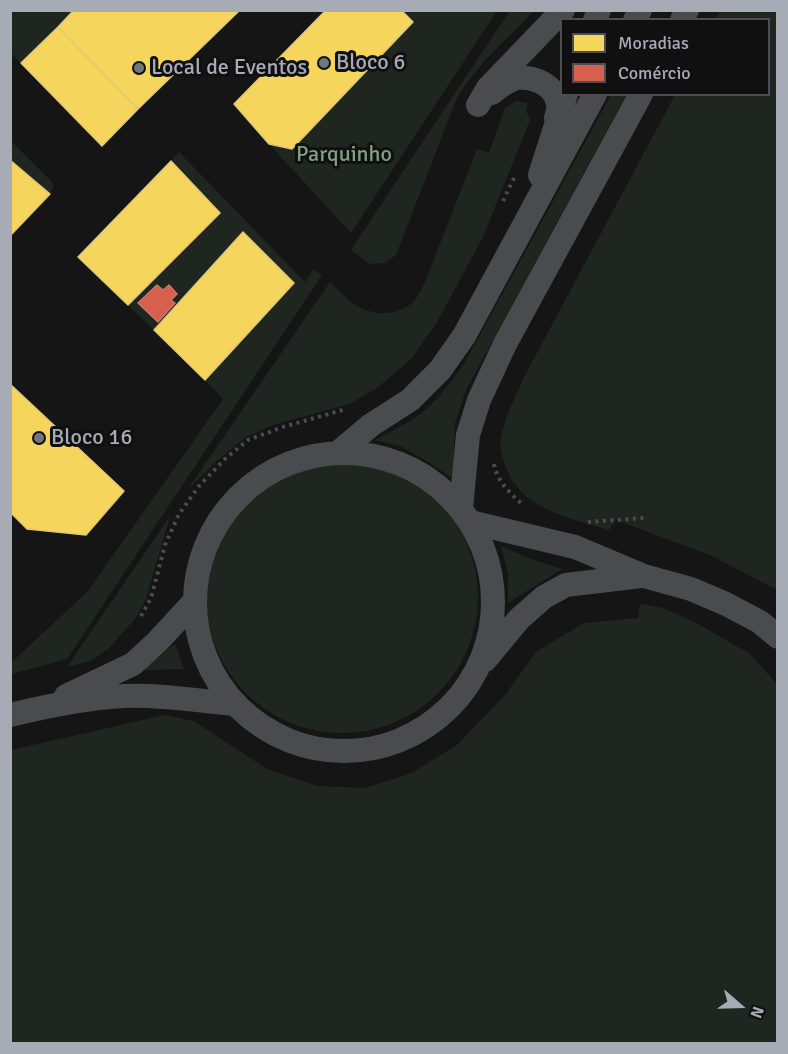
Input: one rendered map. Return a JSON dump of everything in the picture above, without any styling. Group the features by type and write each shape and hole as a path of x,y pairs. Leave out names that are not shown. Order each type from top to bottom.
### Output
{"street":[{"path":"556,124 558,105 553,92 545,84 533,79 515,78 500,86 478,105 488,88 563,10"},
{"path":"524,227 565,96"},
{"path":"339,452 371,425 410,400 440,370 464,336 594,96"},
{"path":"466,515 468,435 479,400 505,344 640,96"},
{"path":"477,670 489,633 493,595 487,557 466,515 439,486 409,466 375,455 339,452 294,460 253,482 221,515 201,556 194,602 198,639 212,674 234,704 265,730 303,746 343,752 384,746 421,730 453,704 477,670 519,619 544,597 566,585 644,576"},
{"path":"466,515 575,547 644,576 691,589 760,622 777,637"},
{"path":"42,707 133,664 158,642 194,602"},
{"path":"10,715 42,707 125,696 234,704"}],"path":[{"path":"500,210 518,168"},
{"path":"138,621 152,598 165,545 179,514 199,486 225,459 248,440 283,427 353,407"},
{"path":"494,459 495,470 506,489 524,506 533,511"},
{"path":"578,523 645,518"}],"green space":[{"path":"510,10 534,11 492,53 472,76 456,100 396,255 385,263 370,264 351,250"},
{"path":"10,11 73,11 21,63 11,54"},
{"name":"Parquinho","path":"401,11 497,11 351,233 269,144 292,149 413,23"},
{"path":"720,11 777,11 777,590 712,556 616,520 609,530 550,511 525,495 515,484 506,466 501,447 505,423 523,379 674,96 770,96 770,18 716,18"},
{"path":"610,96 625,96 466,390 455,423 454,451 458,482 400,446 375,440 404,425 427,409 464,364"},
{"path":"516,101 528,103 526,110 530,120 483,237 436,324 411,359 377,388 349,404 273,425 246,437 188,489 330,282 358,307 374,312 399,311 415,300 425,282 477,149 489,153 505,108"},
{"path":"10,140 52,182 53,187 50,194 11,160"},
{"path":"179,152 305,282 313,270 322,275 67,659 11,674 11,663 88,591 223,399 205,380 243,232 154,330 128,305 220,213 171,161"},
{"path":"329,461 355,461 382,467 406,477 429,492 447,510 468,545 476,570 478,597 476,624 468,649 447,684 429,702 406,717 382,727 355,733 329,733 302,727 278,717 255,702 237,684 222,661 212,637 206,610 206,584 212,557 222,533 237,510 255,492 278,477 302,467"},
{"path":"170,516 146,599 135,619 108,649 90,661 67,667"},
{"path":"501,546 562,569 508,603 508,574"},
{"path":"640,604 663,608 698,624 750,654 777,684 777,1043 11,1043 11,750 165,715 194,721 267,769 317,786 365,788 412,773 457,745 505,695 536,652 584,623 638,618"},
{"path":"175,644 184,669 143,670"}],"building: Moradias":[{"name":"Local de Eventos","path":"74,10 240,10 138,109 58,27"},
{"name":"Bloco 6","path":"326,10 401,10 413,22 292,149 269,144 234,104"},
{"path":"58,27 138,109 102,146 21,63"},
{"path":"10,160 50,194 10,236"},
{"path":"171,161 220,213 128,305 78,257"},
{"path":"243,232 294,283 205,380 154,330"},
{"name":"Bloco 16","path":"10,384 124,491 86,535 27,529 10,512"}],"building: Comércio":[{"path":"157,285 163,290 169,285 177,294 171,300 175,303 158,322 138,303"}],"place":[{"name":"Bloco 6","path":"324,63"},
{"name":"Local de Eventos","path":"139,68"},
{"name":"Bloco 16","path":"39,438"}]}
